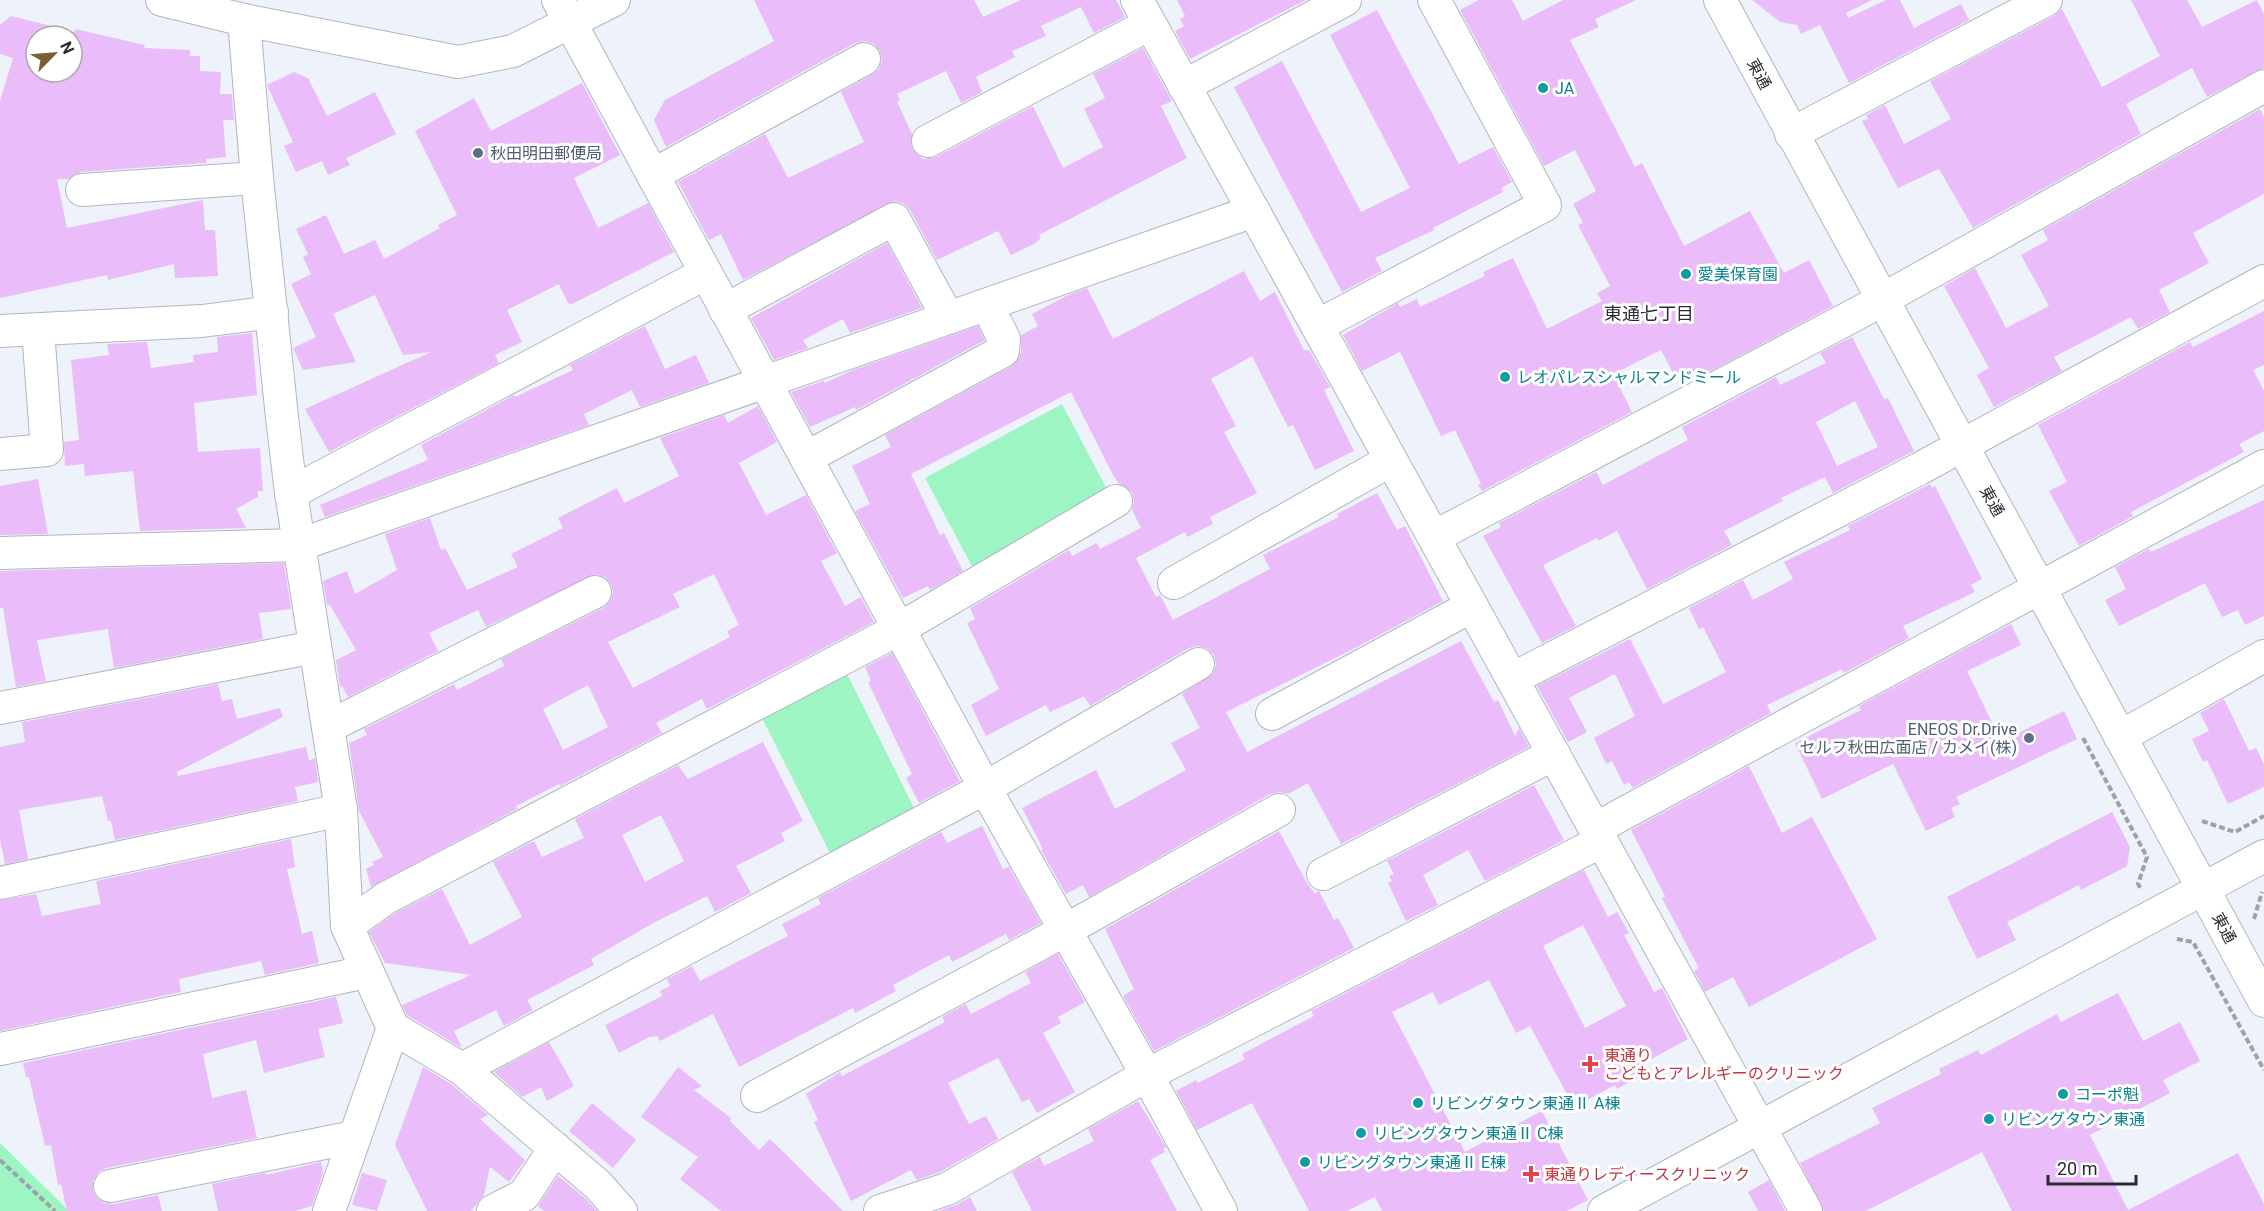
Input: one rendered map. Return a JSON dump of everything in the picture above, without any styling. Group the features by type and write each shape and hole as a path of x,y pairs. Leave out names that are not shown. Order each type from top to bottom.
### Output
{"street":[{"path":"162,0 244,20 458,62 513,51 564,12 614,0"},
{"path":"1184,86 1345,0"},
{"path":"1317,326 1545,205 1434,0"},
{"name":"東通","path":"1720,0 2264,1001"},
{"path":"1791,134 2046,0"},
{"path":"564,12 704,274 766,382 985,788 1148,1075 1221,1211"},
{"path":"928,141 1143,12 1806,1211"},
{"path":"244,20 257,178 291,492 341,810 347,926 393,1028 462,1069 598,1185 621,1211"},
{"path":"653,175 864,59"},
{"path":"1434,537 1882,300 2264,86"},
{"path":"82,190 257,178"},
{"path":"0,553 299,545 1254,211"},
{"path":"725,310 894,219 948,318"},
{"path":"291,492 704,274"},
{"path":"1512,679 1961,446 2264,280"},
{"path":"0,331 202,321 272,312"},
{"path":"806,458 1003,351 1004,339 996,321"},
{"path":"0,454 47,450 38,330"},
{"path":"1174,583 1391,460"},
{"path":"880,1211 946,1190 1148,1075 1598,835 2264,466"},
{"path":"347,926 386,897 899,629 1116,501"},
{"path":"328,727 595,592"},
{"path":"1272,714 1472,606"},
{"path":"0,706 315,647"},
{"path":"2120,737 2264,656"},
{"path":"462,1069 985,788 1198,664"},
{"path":"1323,874 1554,754"},
{"path":"0,883 341,810"},
{"path":"757,1096 1065,931 1279,810"},
{"path":"1604,1211 2264,856"},
{"path":"0,1049 366,972"},
{"path":"329,1211 393,1028"},
{"path":"111,1186 354,1137"},
{"path":"493,1211 524,1195 555,1148"}],"path":[{"path":"2259,929 2254,920 2264,886"},
{"path":"0,1160 55,1211"}],"green space":[{"path":"1062,404 1111,497 974,570 925,478"},
{"path":"845,670 916,812 831,855 760,714"},
{"path":"0,1143 69,1211 0,1211"}],"building":[{"path":"754,0 974,0 983,17 1021,0 1116,0 1125,17 1094,33 1081,7 1041,26 1046,36 1012,51 1015,57 976,77 982,92 961,103 946,71 897,94 900,100 897,102 912,134 912,149 923,159 936,157 1033,106 1063,168 1103,147 1084,109 1105,98 1093,74 1143,48 1172,101 1161,106 1187,158 1039,235 1041,238 1034,244 1011,255 998,231 937,260 910,210 903,203 894,201 743,280 721,234 709,240 678,182 765,134 788,178 864,142 841,92 873,74 879,69 882,60 880,51 874,44 865,41 855,43 666,147 654,120 665,100 774,41"},
{"path":"1177,0 1306,0 1190,59 1175,31 1184,26 1180,19 1185,16"},
{"path":"1479,0 1512,0 1523,21 1563,0 1636,0 1595,19 1599,27 1570,40 1635,167 1642,163 1684,246 1750,211 1784,273 1809,260 1833,306 1692,381 1686,369 1674,375 1661,350 1613,374 1632,412 1482,491 1478,485 1481,484 1455,430 1441,436 1400,352 1362,371 1343,335 1398,303 1400,307 1417,299 1420,307 1485,276 1483,272 1513,258 1547,329 1602,301 1597,293 1610,286 1578,225 1583,223 1573,204 1596,191 1575,150 1544,166 1460,10"},
{"path":"1752,0 1872,0 1846,13 1848,18 1886,0 1900,0 1914,28 1961,4 1969,20 1849,83 1820,25 1801,34 1797,25 1780,22"},
{"path":"2131,0 2187,0 2202,27 2257,0 2264,14 2264,68 2207,97 2192,68 2126,104 2141,134 1973,228 1939,169 1898,188 1862,121 1868,119 1866,115 1885,105 1904,144 1951,119 1930,81 2054,16 2062,9 2102,87 2160,56"},
{"path":"1377,10 1459,164 1493,147 1512,182 1501,188 1503,192 1433,228 1434,230 1375,258 1382,271 1342,292 1234,87 1282,61 1361,212 1410,188 1330,35"},
{"path":"11,16 43,24 24,24 24,84 84,84 84,31 145,45 144,48 190,50 190,56 200,56 200,71 221,72 220,94 232,94 234,120 223,120 226,157 206,159 206,163 81,172 69,179 57,179 67,228 203,200 205,230 215,230 218,276 175,278 174,264 108,280 107,275 0,298 0,101 13,58 0,54 0,25"},
{"path":"294,72 308,78 327,116 375,92 396,134 346,158 350,165 328,175 322,161 296,172 284,146 293,142 267,85"},
{"path":"582,83 620,155 574,178 598,228 648,203 674,252 572,304 568,303 559,284 507,310 522,342 495,355 499,363 329,452 305,409 431,352 403,355 375,295 333,314 356,362 303,370 293,348 316,337 291,284 311,274 303,257 308,254 296,229 326,215 344,254 375,240 384,259 440,228 438,225 457,215 415,131 474,98 491,131"},
{"path":"2260,109 2264,117 2264,194 2193,233 2209,263 2159,290 2170,312 2138,329 2131,317 2054,357 2062,371 1994,407 1977,375 1989,368 1944,286 1975,268 2006,328 2049,306 2021,255 2048,240 2043,230"},
{"path":"887,243 922,308 850,333 843,319 803,340 808,348 774,360 751,318"},
{"path":"1244,271 1260,301 1275,292 1304,350 1310,351 1330,387 1324,390 1354,451 1315,470 1293,425 1288,427 1252,356 1211,379 1236,426 1224,432 1257,493 1210,517 1213,524 1187,537 1185,532 1136,558 1156,597 1160,595 1173,620 1270,569 1263,555 1339,517 1337,514 1377,493 1397,530 1405,526 1443,601 1359,646 1226,712 1247,752 1461,641 1494,702 1498,700 1515,736 1519,728 1529,747 1341,844 1308,783 1288,794 1279,792 1270,794 1089,897 1083,885 1066,894 1041,850 1043,849 1022,808 1096,770 1115,809 1186,770 1171,743 1200,728 1182,694 1213,673 1216,665 1214,655 1206,648 1197,646 1189,648 1090,706 1084,696 1050,712 1046,705 986,736 971,705 999,689 967,623 975,619 970,608 1069,550 1072,556 1097,543 1100,549 1141,528 1132,510 1134,501 1132,492 1119,484 1113,475 1071,392 911,474 940,535 944,533 963,571 930,590 928,586 903,598 855,511 870,504 852,466 891,447 885,435 1012,366 1021,353 1021,335 1038,326 1032,314 1068,295 1087,288 1113,339"},
{"path":"2264,311 2264,365 2253,370 2264,391 2264,431 2239,444 2244,452 2131,512 2133,516 2079,546 2049,491 2067,482 2038,425 2190,342 2193,347"},
{"path":"645,326 665,369 696,355 709,383 640,407 632,390 584,414 589,425 325,517 320,505 428,460 421,445 514,395 515,397 573,370 570,365"},
{"path":"978,326 985,340 856,410 855,407 810,427 791,392 824,381 825,383 853,370"},
{"path":"252,333 257,395 194,403 198,452 260,448 263,491 258,491 258,497 236,509 246,528 140,531 133,471 85,476 84,464 65,466 64,442 79,440 71,360 109,355 107,344 147,342 151,368 194,362 193,355 218,352 217,337"},
{"path":"1852,337 1884,399 1888,398 1914,451 1833,493 1825,477 1781,498 1783,501 1724,531 1732,545 1647,589 1617,531 1598,541 1597,538 1543,565 1576,626 1542,643 1483,536 1501,527 1499,523 1596,472 1603,485 1688,440 1682,427 1776,377 1780,385 1826,363 1820,353","holes":["1855,401 1878,447 1837,466 1816,422"]},
{"path":"758,406 777,442 739,463 766,515 806,495 837,553 821,561 845,606 861,597 874,622 707,709 702,699 656,723 662,733 516,806 517,809 371,887 366,869 374,865 372,862 383,857 359,811 349,743 367,735 364,729 454,684 457,690 504,666 501,659 603,608 610,601 613,592 611,584 605,577 595,574 486,627 478,610 429,633 438,651 348,697 342,686 340,687 336,660 356,650 330,605 327,605 323,581 347,571 355,594 397,570 385,534 430,518 441,550 445,548 467,590 518,567 511,554 563,528 558,518 617,488 624,503 679,476 660,438 724,415 728,423","holes":["714,574 739,625 727,631 730,637 633,688 608,642 680,607 673,594","588,685 608,727 563,750 543,709"]},
{"path":"38,479 48,534 0,535 0,486"},
{"path":"1930,484 1932,488 1935,486 1982,579 1971,585 1975,592 1903,626 1909,638 1844,673 1842,669 1767,705 1771,713 1633,788 1629,782 1624,785 1612,761 1606,764 1594,738 1635,716 1615,674 1569,698 1587,732 1568,742 1537,686 1630,639 1663,704 1726,672 1703,627 1699,629 1689,608 1743,580 1753,600 1793,579 1784,562 1850,530 1848,526"},
{"path":"2264,500 2264,616 2245,625 2238,610 2222,617 2205,583 2119,626 2105,600 2126,589 2115,567 2149,549 2151,552"},
{"path":"284,563 291,609 259,613 263,639 114,668 108,629 37,640 46,681 16,687 3,608 0,608 0,571"},
{"path":"2011,624 2021,645 1967,671 2001,741 2064,711 2077,739 1956,797 1960,804 1951,808 1955,817 1926,831 1893,764 1822,799 1795,743 1861,710 1859,706"},
{"path":"892,653 960,781 919,803 906,778 912,774 868,682 871,681 865,667"},
{"path":"218,684 222,701 232,699 237,719 280,708 283,717 177,772 178,776 306,747 309,761 315,758 318,782 295,787 298,801 115,840 102,796 19,810 28,859 5,864 0,839 0,747 25,742 22,722"},
{"path":"2224,699 2249,751 2256,748 2264,764 2264,787 2228,804 2207,760 2203,762 2192,739 2209,731 2200,713"},
{"path":"763,742 803,821 781,833 785,841 736,866 751,893 715,912 707,896 655,922 591,959 594,965 527,1000 533,1010 504,1026 496,1010 454,1031 462,1048 407,1015 402,1005 471,975 385,963 369,932 395,913 442,889 470,945 522,917 493,862 534,841 542,857 584,838 575,819 678,765 688,779","holes":["661,815 684,861 645,882 622,835"]},
{"path":"1749,766 1782,833 1812,817 1877,939 1749,1007 1733,977 1705,992 1694,971 1699,968 1662,898 1665,896 1631,830"},
{"path":"1534,785 1564,840 1485,881 1468,850 1423,875 1438,905 1406,921 1388,883 1392,881 1389,876 1394,874 1387,861"},
{"path":"2112,812 2130,847 2127,866 2081,890 2079,885 2007,922 2016,940 1977,959 1947,897"},
{"path":"982,826 1003,869 1009,867 1041,923 1009,940 1006,934 952,962 949,955 893,985 896,991 855,1013 853,1008 739,1067 713,1014 660,1041 657,1036 649,1037 619,1053 605,1025 662,996 660,991 670,986 667,979 692,966 700,981 788,936 782,924 821,904 818,898 941,832 947,843"},
{"path":"1279,831 1307,883 1315,894 1319,891 1334,920 1338,918 1354,948 1154,1051 1123,996 1134,989 1105,929"},
{"path":"291,839 295,867 287,869 302,934 312,931 319,963 265,975 261,961 179,979 181,992 0,1031 0,900 36,894 42,916 101,904 96,881"},
{"path":"1584,870 1608,917 1617,912 1629,933 1624,935 1654,992 1662,988 1688,1039 1633,1069 1637,1078 1617,1089 1615,1085 1574,1107 1530,1026 1516,1033 1489,980 1439,1005 1433,992 1392,1012 1465,1152 1542,1111 1588,1200 1567,1211 1382,1211 1375,1197 1347,1211 1309,1211 1252,1103 1197,1130 1176,1091 1196,1080 1198,1083 1245,1059 1242,1054 1314,1016 1311,1011","holes":["1583,925 1626,1006 1585,1028 1543,946"]},
{"path":"1058,954 1085,1002 1058,1017 1061,1023 1043,1033 1075,1092 1037,1113 1029,1099 1022,1102 998,1058 948,1083 969,1124 986,1116 998,1139 940,1172 917,1180 911,1170 851,1201 814,1122 818,1120 806,1094 840,1072 842,1076 945,1022 942,1017 966,1004 971,1014 1031,983 1025,972"},
{"path":"2118,993 2143,1041 2180,1022 2200,1061 2163,1080 2170,1093 2090,1135 2128,1210 2238,1153 2264,1204 2264,1211 2012,1211 1982,1152 1866,1211 1824,1211 1800,1163 1880,1123 1872,1108 1941,1074 1939,1069 1978,1050 1981,1055 2057,1014 2061,1022"},
{"path":"336,997 343,1023 318,1029 325,1057 264,1073 256,1040 203,1054 212,1098 246,1090 257,1138 106,1168 99,1172 93,1180 93,1190 97,1198 104,1203 114,1204 158,1195 162,1211 67,1211 61,1184 58,1185 51,1145 45,1146 29,1077 26,1077 23,1063"},
{"path":"549,1042 574,1086 547,1101 541,1087 522,1097 494,1072"},
{"path":"423,1067 451,1084 488,1115 480,1119 525,1160 509,1182 490,1167 484,1195 471,1211 427,1211 395,1145"},
{"path":"678,1067 702,1086 694,1090 731,1118 730,1121 759,1150 770,1139 843,1211 721,1211 680,1179 698,1157 641,1117"},
{"path":"1138,1101 1166,1147 1163,1149 1165,1152 1150,1160 1177,1211 1032,1211 1012,1172 1040,1157 1044,1166 1094,1141 1088,1129"},
{"path":"592,1103 636,1140 613,1168 569,1131"},
{"path":"321,1162 323,1173 312,1206 295,1211 218,1211 212,1184 265,1173 266,1175"},
{"path":"362,1173 387,1180 377,1211 352,1205"},
{"path":"558,1176 597,1211 544,1211 538,1206"},
{"path":"1769,1180 1785,1211 1758,1211 1748,1192"},
{"path":"970,1197 977,1211 938,1211 956,1205"}],"place":[{"name":"JA","path":"1543,88"},
{"name":"秋田明田郵便局","path":"478,153"},
{"name":"愛美保育園","path":"1686,274"},
{"name":"レオパレスシャルマンドミール","path":"1505,377"},
{"name":"ENEOS Dr.Drive セルフ秋田広面店 / カメイ(株)","path":"2029,738"},
{"name":"東通り こどもとアレルギーのクリニック","path":"1590,1064"},
{"name":"コーポ魁","path":"2063,1094"},
{"name":"リビングタウン東通Ⅱ A棟","path":"1418,1103"},
{"name":"リビングタウン東通","path":"1989,1119"},
{"name":"リビングタウン東通Ⅱ C棟","path":"1361,1133"},
{"name":"リビングタウン東通Ⅱ E棟","path":"1305,1162"},
{"name":"東通りレディースクリニック","path":"1531,1174"}],"district":[{"name":"東通七丁目","path":"1649,313"}]}
